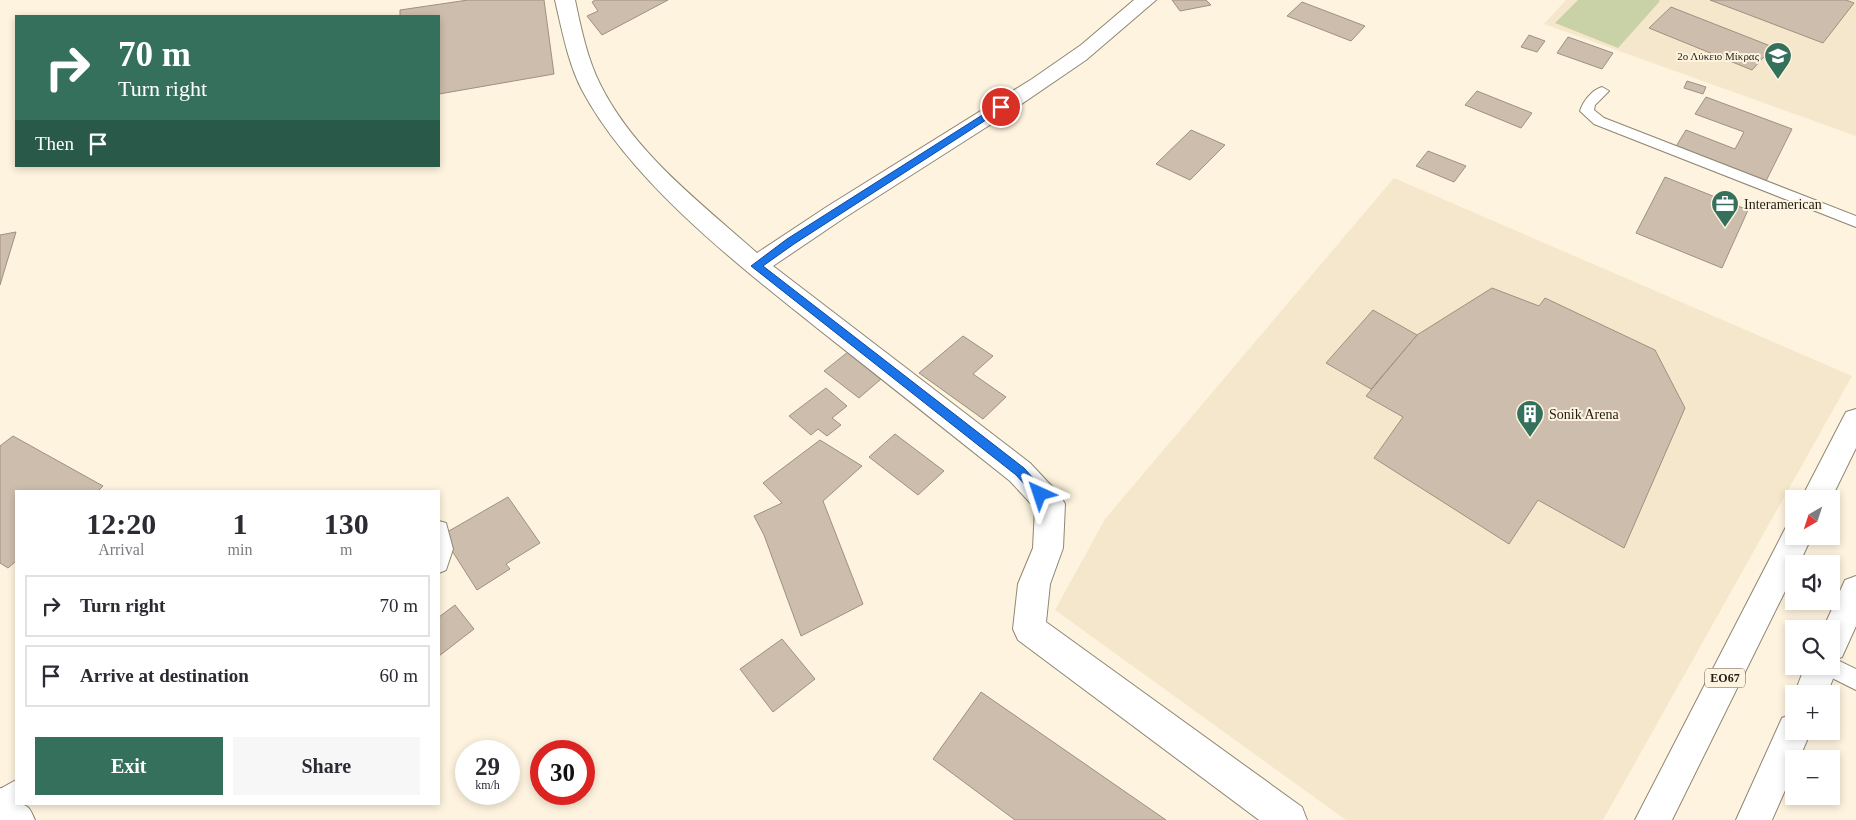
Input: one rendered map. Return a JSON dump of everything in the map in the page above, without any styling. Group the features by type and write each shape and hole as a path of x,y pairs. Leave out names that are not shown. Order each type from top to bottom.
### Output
{"street":[{"path":"565,0 574,37 592,90 636,154 756,266 1020,472 1050,504 1048,548 1034,584 1029,629 1289,820"},
{"path":"756,266 791,241 937,150 1081,55 1146,0"},
{"path":"1821,490 1856,420"},
{"name":"ΕΟ67","path":"1652,820 1792,545"},
{"path":"1840,626 1856,590"},
{"path":"1754,820 1790,740"},
{"path":"0,804 17,820"}],"lane":[{"path":"1602,91 1589,104 1587,111 1599,121 1856,222"},
{"path":"440,535 443,549 440,560"},
{"path":"1840,672 1856,680"},
{"path":"0,804 15,792"}],"shaded area":[{"name":"2ο Λύκειο Μίκρας","path":"1566,0 1856,0 1856,136 1544,24"},
{"path":"1394,178 1852,376 1788,490 1785,490 1785,495 1603,820 1346,820 1055,610 1105,519"}],"green space":[{"path":"1578,0 1660,1 1618,48 1555,23"}],"building":[{"path":"468,0 544,0 554,74 440,94 440,15 400,15 400,10"},
{"path":"595,0 668,0 602,35 587,16 598,11 592,2"},
{"path":"1172,0 1206,0 1211,5 1180,11"},
{"path":"1710,0 1846,0 1854,3 1823,43"},
{"path":"1302,2 1365,26 1351,41 1287,16"},
{"path":"1671,7 1773,47 1752,70 1649,28"},
{"path":"1529,35 1545,41 1537,52 1521,47"},
{"path":"1568,37 1613,53 1602,69 1557,53"},
{"path":"1687,81 1706,87 1703,94 1684,88"},
{"path":"1477,91 1532,113 1521,128 1465,105"},
{"path":"1706,97 1792,129 1765,183 1675,148 1686,130 1735,149 1744,132 1695,114"},
{"path":"1191,130 1225,145 1190,180 1156,164"},
{"path":"1428,151 1466,166 1454,182 1416,166"},
{"path":"1665,177 1748,210 1722,268 1636,233"},
{"path":"16,232 0,285 0,235"},
{"name":"Sonik Arena","path":"1492,288 1539,306 1545,298 1655,350 1685,408 1624,548 1538,500 1509,544 1374,458 1403,417 1366,396 1417,335"},
{"path":"1373,310 1417,335 1371,389 1326,363"},
{"path":"963,336 993,356 973,374 1006,397 983,419 919,373"},
{"path":"853,348 888,373 859,398 824,371"},
{"path":"826,388 847,406 832,418 841,425 827,436 818,429 811,435 789,416"},
{"path":"895,434 944,471 918,495 869,457"},
{"path":"13,436 103,486 99,490 15,490 15,562 8,568 0,563 0,446"},
{"path":"820,440 862,466 823,501 863,604 801,636 764,535 754,516 782,503 763,483"},
{"path":"508,497 540,543 506,564 510,569 477,590 442,535"},
{"path":"455,605 474,629 440,655 440,616"},
{"path":"782,639 815,679 773,712 740,669"},
{"path":"981,692 1166,820 1015,820 933,759"}],"place":[{"name":"2ο Λύκειο Μίκρας","path":"1778,80"},
{"name":"Interamerican","path":"1725,228"},
{"name":"Sonik Arena","path":"1530,438"}],"route":[{"path":"1001,107 937,150 791,241 756,266 1020,472 1040,494"}]}
